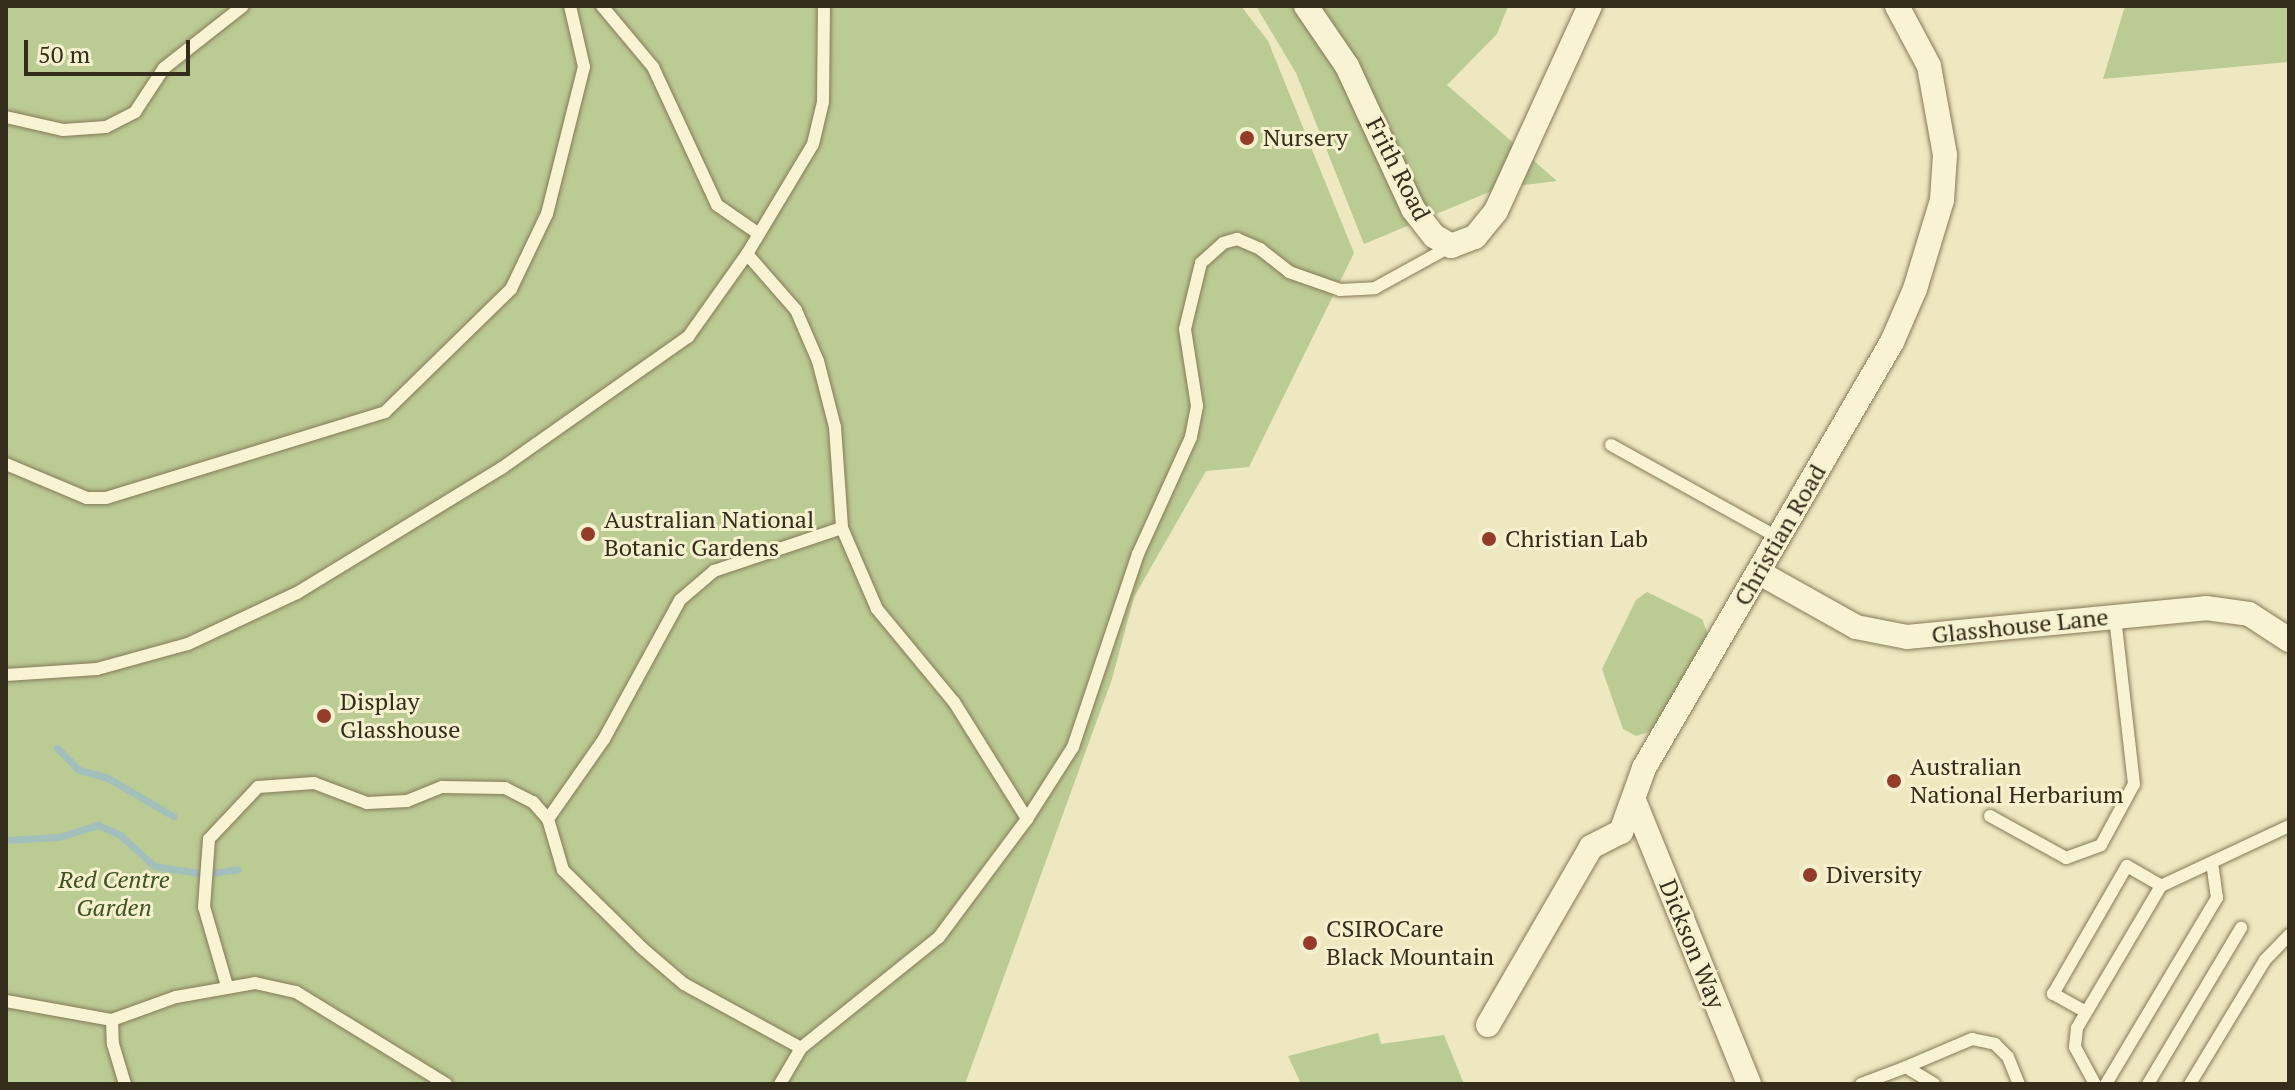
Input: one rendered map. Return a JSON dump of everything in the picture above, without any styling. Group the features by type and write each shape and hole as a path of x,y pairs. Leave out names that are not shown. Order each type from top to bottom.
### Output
{"street":[{"name":"Frith Road","path":"1306,6 1347,66 1413,209 1434,236 1451,246"},
{"path":"1451,246 1475,237 1496,211 1590,6"},
{"name":"Christian Road","path":"1488,1025 1591,847 1621,832 1635,803 1644,768 1892,342 1931,244 1942,200 1941,110 1929,66 1897,6"},
{"name":"Glasshouse Lane","path":"1758,572 1856,627 1907,637 2206,608 2249,614 2289,640"},
{"name":"Dickson Way","path":"1635,803 1749,1084"}],"lane":[{"path":"6,117 63,130 106,127 135,112 164,68 243,6"},
{"path":"6,464 87,498 106,498 385,412 511,289 547,214 584,67 570,6"},
{"path":"602,6 653,67 717,205 759,234"},
{"path":"6,675 97,669 188,644 297,593 502,468 688,337 747,254 813,144 823,102 824,6"},
{"path":"780,1084 801,1048 939,937 1027,819 1073,747 1138,554 1191,437 1197,406 1185,329 1201,263 1223,243 1237,239 1260,249 1289,272 1340,290 1364,289 1375,288 1451,246"},
{"path":"747,254 796,310 818,361 835,427 842,528 877,609 954,702 1027,819"},
{"path":"1611,445 1777,537"},
{"path":"548,819 604,739 680,600 714,571 842,528"},
{"path":"1990,816 2066,858 2101,845 2134,784 2115,617"},
{"path":"227,986 204,907 209,839 258,787 314,783 367,803 407,801 442,787 505,788 533,802 548,819 563,870 642,948 684,984 801,1048"},
{"path":"2095,1084 2075,1047 2077,1028 2161,886 2289,826"},
{"path":"2106,1084 2217,898 2212,862"},
{"path":"2086,1012 2053,994 2127,866 2161,886"},
{"path":"2148,1084 2241,928"},
{"path":"2190,1084 2265,960 2289,935"},
{"path":"6,1001 112,1020 176,997 255,983 296,992 446,1084"},
{"path":"112,1020 113,1044 125,1084"},
{"path":"1861,1084 1972,1039 1995,1044 2008,1057 2019,1084"},
{"path":"1906,1067 1934,1084"}],"green space":[{"name":"Australian National Botanic Gardens","path":"6,6 1241,6 1268,41 1354,253 1249,467 1206,471 1134,597 1112,679 965,1084 6,1084"},
{"path":"1256,6 1508,6 1497,34 1447,85 1557,181 1499,188 1364,244 1296,73"},
{"path":"2125,6 2289,6 2289,62 2103,79"},
{"path":"1647,592 1702,619 1709,637 1656,730 1636,736 1623,729 1602,669 1636,600"},
{"path":"1378,1033 1381,1044 1444,1035 1464,1084 1301,1084 1288,1056"}],"waterway":[{"path":"57,748 79,770 106,777 173,816"},
{"path":"6,840 59,837 98,825 120,835 154,866 204,874 238,869"}],"place":[{"name":"Nursery","path":"1247,138"},
{"name":"Australian National Botanic Gardens","path":"588,534"},
{"name":"Christian Lab","path":"1489,539"},
{"name":"Display Glasshouse","path":"324,716"},
{"name":"Australian National Herbarium","path":"1894,781"},
{"name":"Diversity","path":"1810,875"},
{"name":"CSIROCare Black Mountain","path":"1310,943"}],"park label":[{"name":"Red Centre Garden","path":"114,894"}]}
